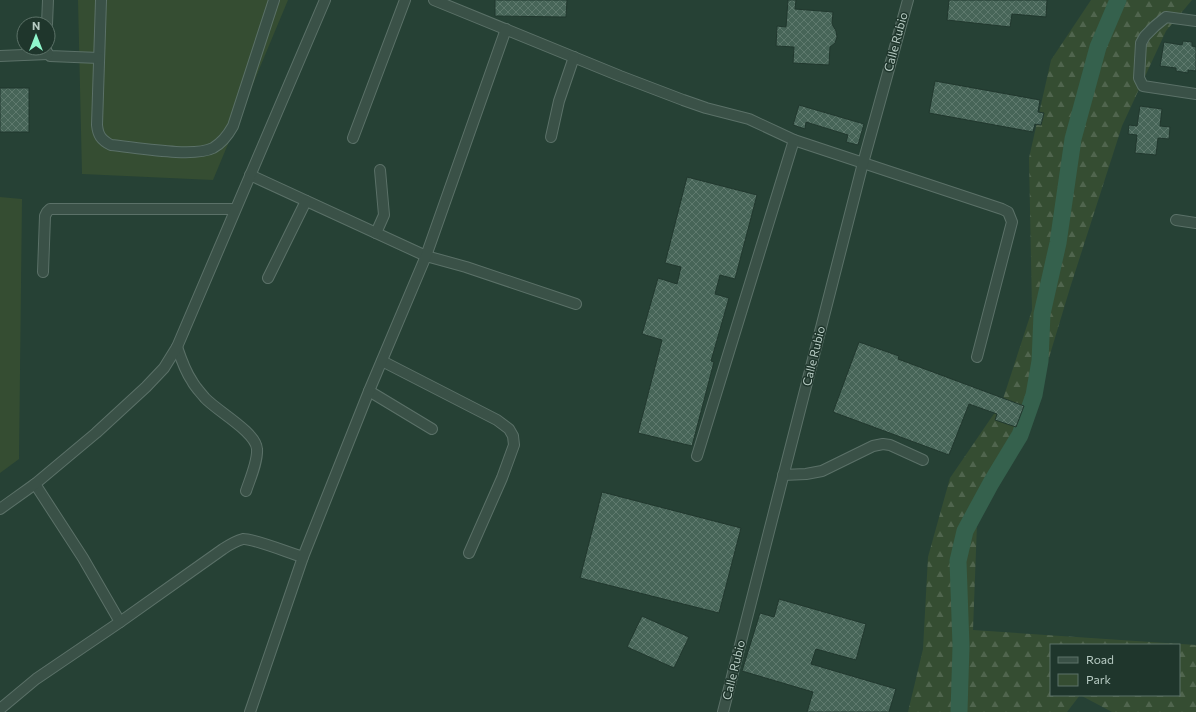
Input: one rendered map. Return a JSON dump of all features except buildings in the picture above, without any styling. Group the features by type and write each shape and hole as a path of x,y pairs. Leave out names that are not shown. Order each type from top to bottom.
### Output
{"street":[{"path":"47,16 48,0"},
{"path":"100,0 97,132 104,141 111,145 182,152 206,151 224,140 229,133 233,126 274,0"},
{"path":"0,509 35,484 96,433 146,387 164,368 177,347 325,0"},
{"path":"353,138 405,0"},
{"path":"434,0 683,100 706,108 748,119 794,140 1008,212 1011,216 1012,222 977,357"},
{"name":"Calle Rubio","path":"723,712 863,163 908,0"},
{"path":"1196,20 1166,17 1145,36 1141,43 1139,78 1143,86 1196,94"},
{"path":"250,712 303,557 369,390 426,256 506,29"},
{"path":"0,56 16,54"},
{"path":"50,56 99,58"},
{"path":"551,137 559,101 574,57"},
{"path":"697,456 794,140"},
{"path":"376,233 384,215 380,170"},
{"path":"250,175 426,256 466,267 576,304"},
{"path":"268,278 306,201"},
{"path":"43,272 45,216 50,209 235,210"},
{"path":"1176,220 1196,223"},
{"path":"177,347 183,365 191,381 207,400 255,441 258,449 257,458 246,491"},
{"path":"382,361 497,420 509,430 513,436 514,445 502,478 469,553"},
{"path":"369,390 432,429"},
{"path":"783,475 806,474 822,471 873,446 883,444 923,460"},
{"path":"35,484 83,558 120,622"},
{"path":"0,709 36,679 236,541 245,539 254,541 303,557"}],"green space":[{"path":"78,0 288,0 213,180 82,174"},
{"path":"1091,0 1192,0 1166,31 1122,126 1070,288 1029,424 977,524 973,630 1196,645 1196,712 1112,712 1082,696 1180,696 1180,644 1050,644 1050,696 1079,696 1067,712 908,712 923,649 928,557 950,478 1002,402 1032,310 1029,158 1051,60"},
{"path":"0,197 22,199 19,459 0,473"}],"waterway":[{"path":"959,712 961,646 958,561 965,531 991,483 1020,435 1034,395 1040,361 1042,314 1058,243 1073,139 1098,47 1118,0"}]}
